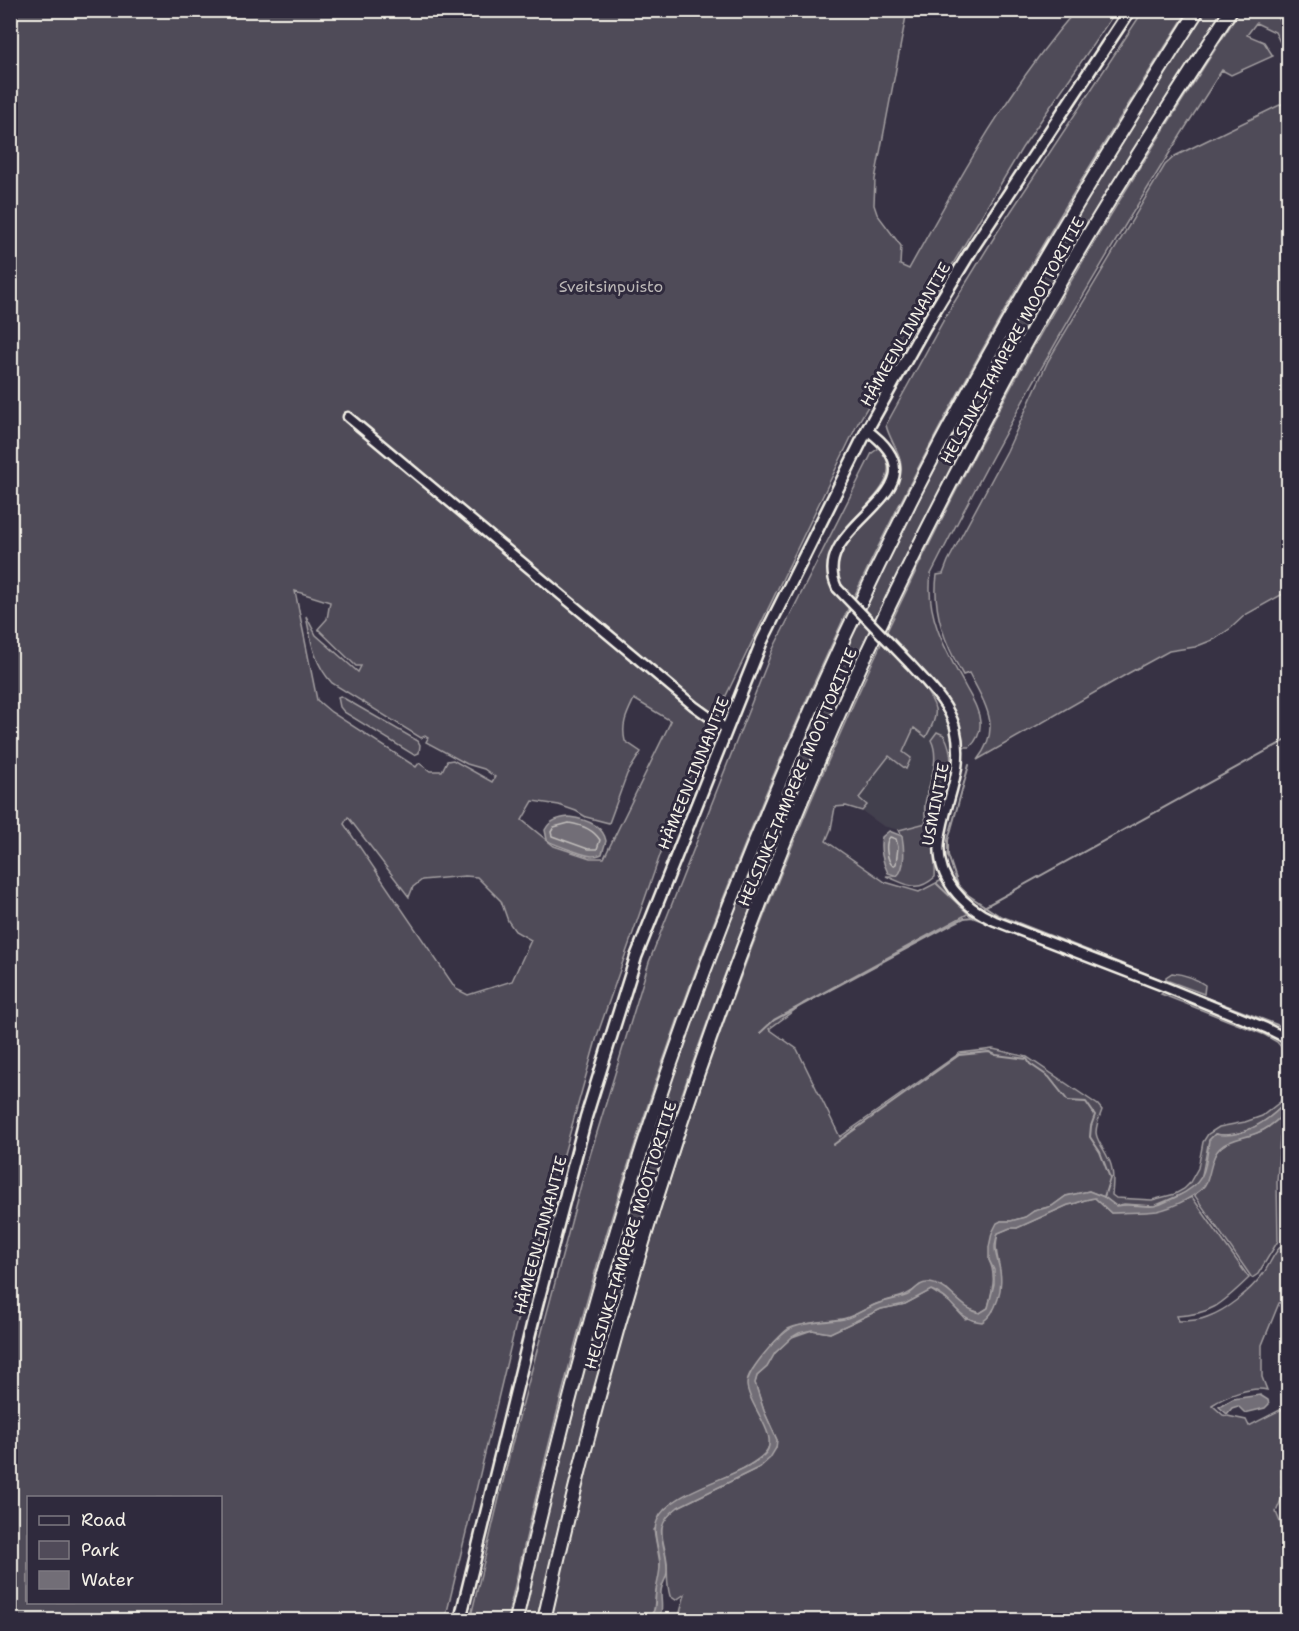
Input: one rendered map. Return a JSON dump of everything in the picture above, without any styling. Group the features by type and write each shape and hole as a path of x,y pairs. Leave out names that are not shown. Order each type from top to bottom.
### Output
{"highway":[{"name":"HELSINKI-TAMPERE MOOTTORITIE","path":"516,1620 550,1476 594,1309 643,1149 695,998 747,862 801,733 851,624 979,371 1061,230 1198,10"},
{"name":"HELSINKI-TAMPERE MOOTTORITIE","path":"544,1620 575,1484 609,1355 672,1147 717,1017 820,758 851,687 908,569 1011,369 1082,247 1231,10"}],"main road":[{"name":"HÄMEENLINNANTIE","path":"460,1620 536,1309 586,1118 636,957 762,640 867,430 924,328 974,246 1130,10"}],"street":[{"path":"348,417 694,706 726,729"},
{"name":"USMINTIE","path":"867,430 880,440 892,455 895,470 887,493 848,532 837,548 832,563 834,581 837,588 940,698 954,726 958,744 958,765 955,785 943,826 940,852 947,879 958,895 974,910 995,921 1163,986 1266,1028 1288,1040"}],"shaded area":[{"path":"928,694 949,725 955,762 943,813 926,851 899,830 883,826 862,811 846,806"}],"green space":[{"name":"Sveitsinpuisto","path":"11,11 907,11 875,179 874,205 877,214 901,246 900,265 909,269 1006,103 1075,11 1116,11 1022,148 858,423 720,708 680,798 598,1033 515,1328 445,1620 11,1620","holes":["295,591 330,602 327,619 318,629 356,666 361,666 358,672 316,635 306,616 317,660 332,683 421,738 425,736 428,738 426,742 467,764 484,769 495,777 492,782 453,760 447,761 442,771 430,771 419,763 416,767 331,712 317,700","634,699 671,721 604,858 590,858 554,846 522,820 533,801 559,805 586,817 609,823 627,774 641,752 625,741 624,735 624,724","348,817 409,897 413,887 422,880 477,877 501,901 508,921 515,931 531,940 512,981 468,995 456,989 344,824"]},
{"path":"1143,11 1188,11 1051,230 966,379 848,609 777,766 682,1007 601,1252 563,1390 507,1620 470,1620 512,1444 581,1185 649,962 772,651 872,453 879,448 888,465 885,481 875,497 845,530 833,548 828,568 834,591 840,585 836,572 838,554 845,542 879,509 897,484 901,463 886,425 947,314 998,231"},
{"path":"1205,11 1223,11 1064,266 954,463 853,669 790,811 705,1027 659,1164 602,1358 537,1620 521,1620 587,1354 645,1157 719,949 775,809 836,671 902,534 971,400 1045,268 1123,138"},
{"path":"1240,11 1275,11 1283,27 1286,41 1282,46 1275,32 1256,23 1247,35 1264,42 1273,56 1231,75 1222,70 1070,318 964,509 931,574 931,603 938,631 978,712 980,726 976,739 970,747 962,745 951,708 892,641 888,648 915,677 933,702 934,720 926,737 914,728 903,752 911,758 906,769 889,756 859,798 867,805 862,811 846,806 835,807 826,841 885,882 919,892 942,880 971,912 804,1003 769,1029 797,1049 840,1137 960,1053 993,1049 1027,1057 1102,1110 1096,1133 1111,1166 1112,1195 1116,1198 1152,1200 1175,1194 1184,1189 1198,1168 1203,1142 1208,1134 1219,1127 1262,1116 1280,1102 1288,1088 1288,1100 1265,1121 1246,1131 1236,1134 1215,1134 1209,1140 1201,1180 1192,1190 1154,1206 1124,1204 1116,1206 1104,1197 1089,1191 1066,1196 1052,1206 1034,1211 1026,1217 1001,1221 989,1260 993,1278 991,1295 988,1308 980,1313 964,1307 947,1290 920,1285 906,1295 874,1305 847,1318 788,1329 768,1349 748,1378 750,1396 770,1438 769,1446 764,1454 742,1469 676,1501 654,1530 660,1563 660,1578 654,1611 646,1620 551,1620 588,1462 631,1305 680,1150 733,996 793,845 857,696 927,549 1002,404 1087,254"},
{"path":"1288,101 1288,593 1245,615 1215,639 1195,647 1169,651 977,760 989,737 989,716 969,673 963,675 941,627 936,601 937,575 943,574 1007,451 1048,361 1165,165 1175,156"},
{"path":"340,696 418,741 419,753 414,755 344,712 340,707 338,697"},
{"path":"937,732 944,735 951,759 948,784 935,835 935,877 922,885 911,886 886,876 894,876 902,836 899,830 926,823 925,804 935,756 931,740"},
{"path":"1172,973 1189,977 1205,985 1204,994 1166,980 1166,977"},
{"path":"1165,991 1273,1034 1288,1043 1288,1055 1277,1042 1265,1035 1161,994"},
{"path":"1288,1109 1288,1118 1280,1137 1277,1182 1278,1241 1258,1274 1252,1278 1195,1196 1205,1183 1213,1158 1220,1148 1233,1140 1267,1128"},
{"path":"1192,1197 1249,1278 1217,1305 1200,1313 1177,1316 1179,1321 1204,1318 1230,1305 1258,1280 1276,1252 1288,1241 1288,1299 1279,1303 1262,1345 1262,1377 1267,1390 1254,1389 1239,1393 1212,1405 1223,1415 1246,1420 1249,1426 1280,1410 1288,1409 1288,1465 1281,1487 1284,1493 1276,1512 1288,1542 1288,1620 678,1620 685,1594 676,1600 670,1596 662,1526 678,1507 760,1467 777,1440 755,1383 757,1376 767,1367 775,1353 792,1337 812,1330 830,1333 881,1309 905,1304 931,1290 950,1302 965,1319 993,1311 1000,1281 996,1251 998,1233 1017,1228 1068,1205 1095,1198 1111,1213 1154,1211"}],"water":[{"path":"569,817 587,821 601,831 606,841 602,854 589,855 547,840 545,830 549,824"},
{"path":"889,831 902,836 903,863 897,876 888,873 882,855 882,837"},
{"path":"1288,1100 1288,1109 1271,1125 1221,1147 1214,1158 1204,1186 1193,1196 1178,1204 1157,1211 1111,1213 1095,1198 1068,1205 1017,1228 998,1233 995,1247 1001,1278 1000,1292 992,1313 982,1322 966,1317 945,1298 931,1290 905,1304 881,1309 830,1333 812,1330 792,1337 775,1353 767,1367 757,1376 755,1383 777,1440 776,1448 770,1458 760,1467 678,1507 669,1515 662,1530 667,1571 661,1591 661,1610 657,1620 646,1620 653,1613 655,1606 660,1565 655,1536 657,1521 664,1510 689,1493 753,1463 764,1455 768,1448 767,1430 747,1385 756,1364 787,1331 806,1324 848,1318 877,1304 908,1295 923,1283 941,1287 973,1311 980,1313 988,1308 994,1284 994,1270 989,1260 989,1247 997,1223 1025,1217 1034,1211 1052,1206 1066,1196 1089,1191 1104,1197 1116,1206 1162,1204 1186,1192 1199,1181 1205,1168 1209,1140 1215,1134 1235,1134 1245,1131 1265,1121"},
{"path":"1260,1395 1268,1400 1269,1404 1265,1408 1245,1413 1238,1406 1232,1408 1227,1414 1219,1407 1233,1399"}],"waterway":[{"path":"984,907 1288,739"},
{"path":"969,765 948,840 948,855 958,885 968,895 998,915 1160,979"},
{"path":"937,884 972,917 1157,988"},
{"path":"760,1033 774,1020 954,923 972,917"},
{"path":"1178,987 1288,1029"},
{"path":"1166,992 1191,1002"},
{"path":"1276,1038 1288,1048"},
{"path":"833,1145 959,1055 989,1052 1027,1059 1030,1064 1049,1077 1068,1101 1086,1102 1095,1115 1090,1137 1100,1152 1110,1178 1104,1197"}]}
